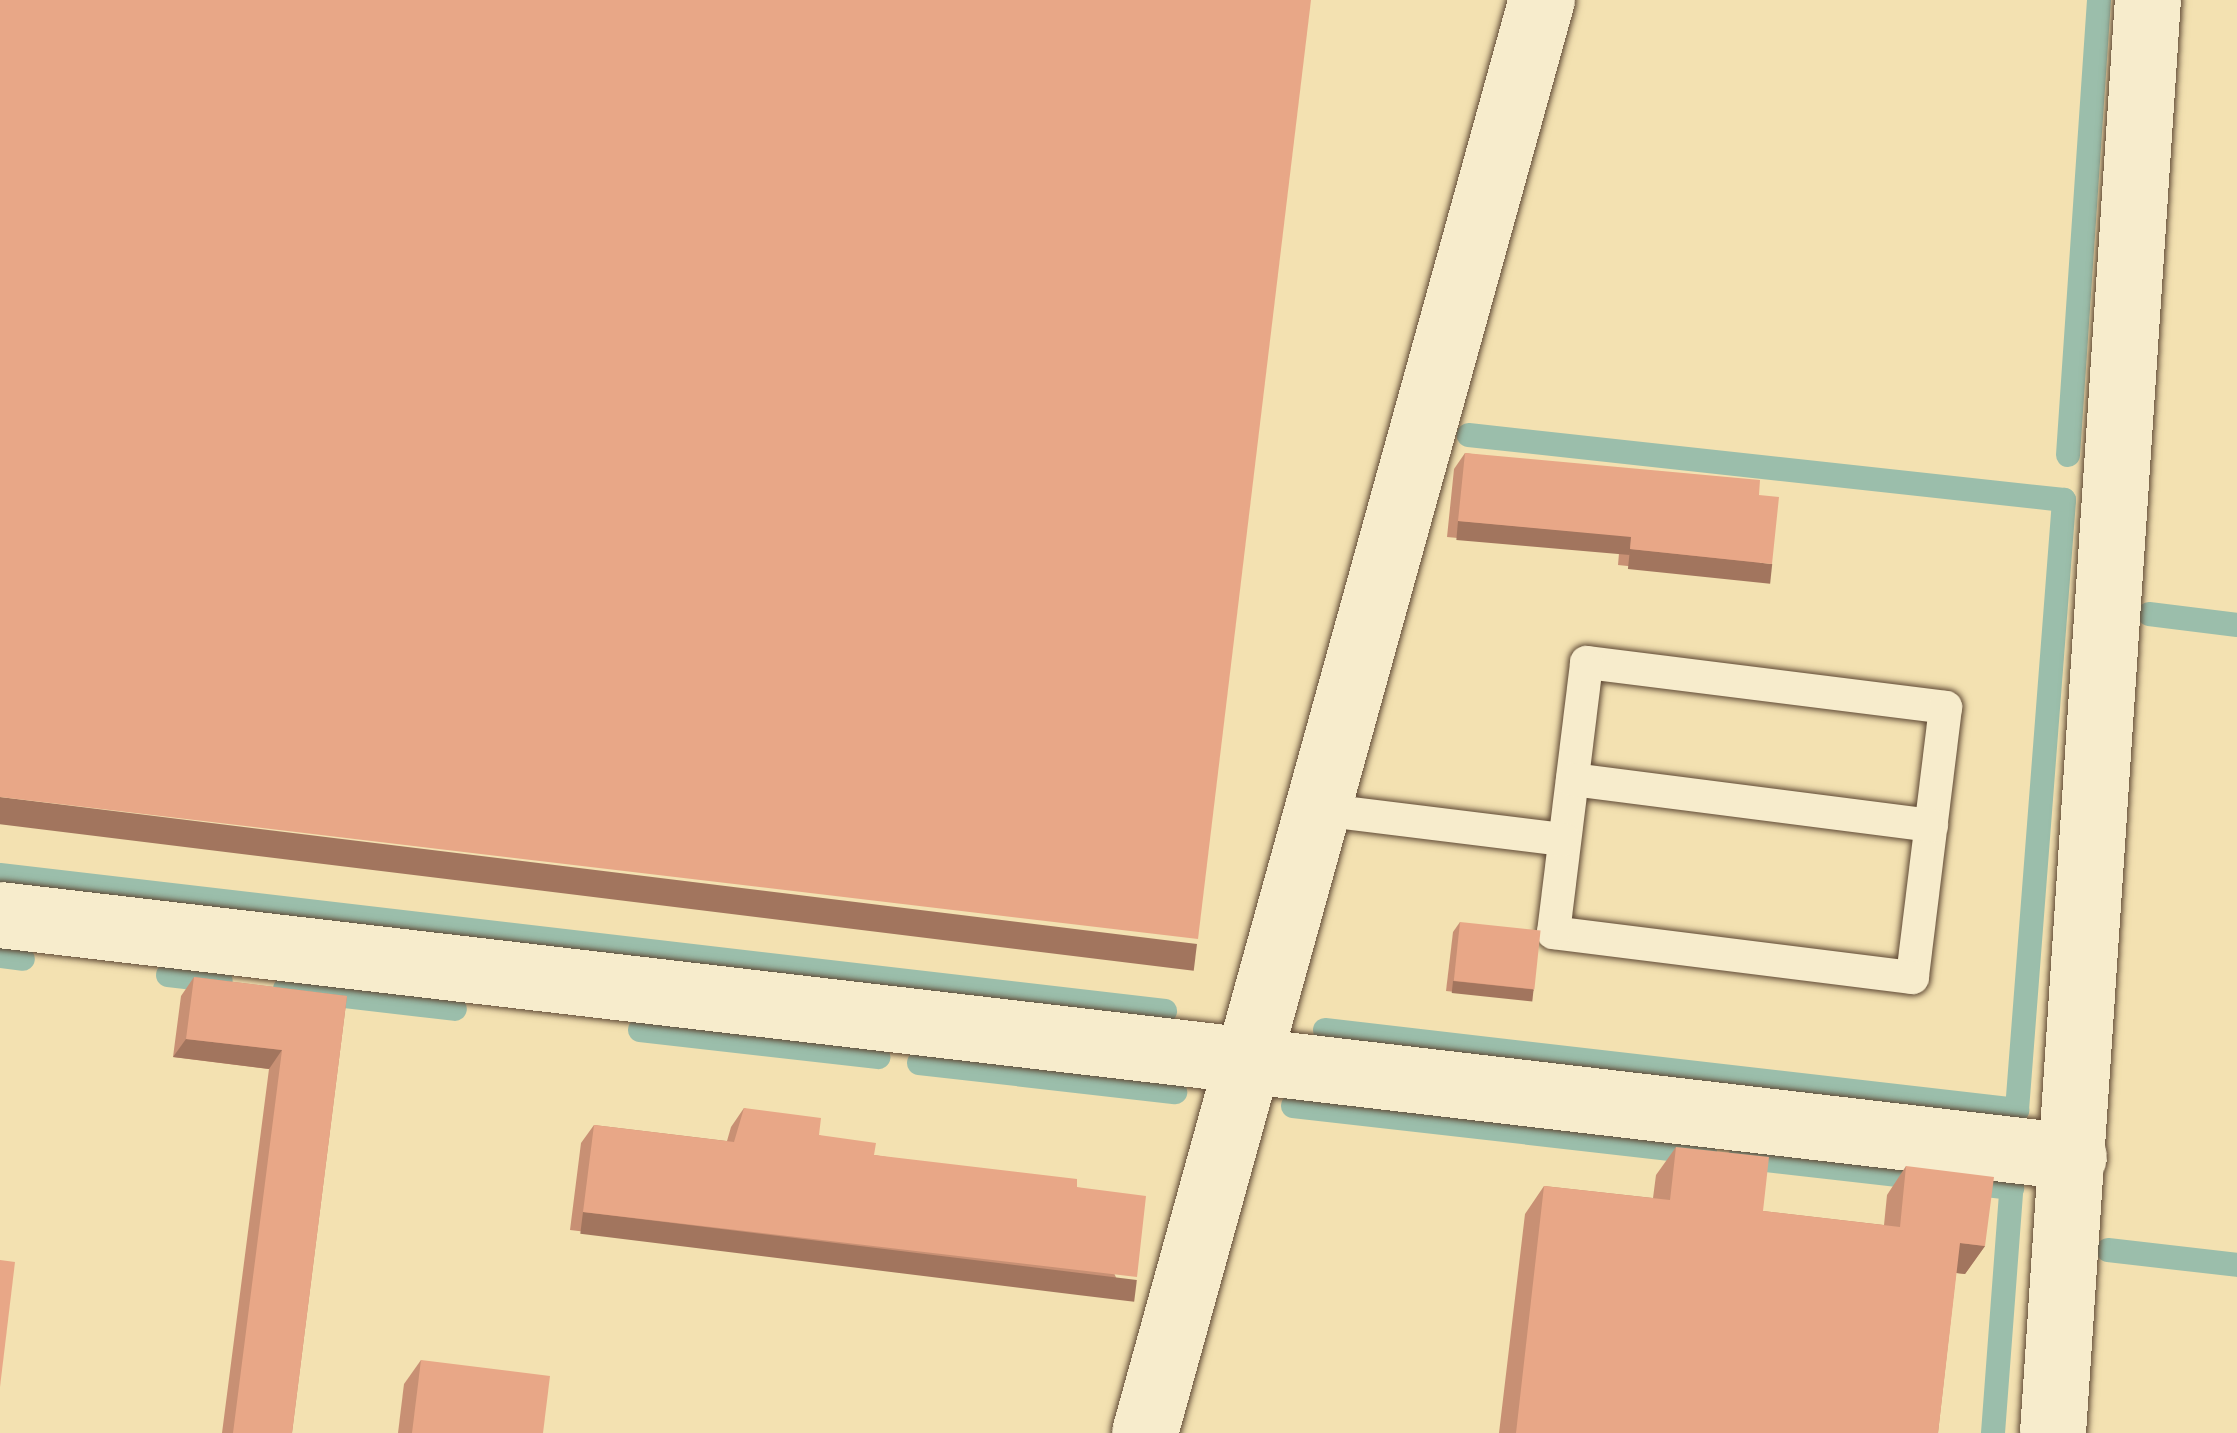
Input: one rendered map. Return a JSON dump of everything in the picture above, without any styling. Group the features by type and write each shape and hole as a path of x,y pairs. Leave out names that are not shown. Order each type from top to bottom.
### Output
{"street":[{"path":"1145,1433 1542,0"},
{"path":"2053,1433 2148,0"},
{"path":"0,915 2074,1157"}],"lane":[{"path":"1586,662 1946,707 1912,976 1553,932 1572,779 1586,662"},
{"path":"1572,779 1931,825"},
{"path":"1318,808 1564,839"}],"building":[{"path":"0,0 1311,0 1198,939 0,797"},
{"path":"1465,453 1760,480 1759,495 1779,497 1772,564 1630,549 1631,537 1458,521"},
{"path":"1460,922 1541,930 1534,989 1454,981"},
{"path":"194,977 347,996 292,1433 233,1433 282,1050 186,1039"},
{"path":"744,1108 821,1118 819,1135 876,1143 874,1155 1077,1179 1077,1187 1146,1196 1137,1277 583,1212 594,1125 734,1142"},
{"path":"1676,1147 1769,1157 1763,1211 1900,1227 1906,1166 1994,1177 1985,1246 1960,1243 1938,1433 1516,1433 1544,1186 1670,1200"},
{"path":"0,1260 15,1262 0,1387"},
{"path":"421,1360 550,1376 543,1433 412,1433"}],"waterway":[{"path":"2068,455 2099,0"},
{"path":"1325,1030 2017,1110 2064,500 1469,435"},
{"path":"2149,614 2237,625"},
{"path":"0,875 1165,1011"},
{"path":"0,956 23,959"},
{"path":"168,975 221,981"},
{"path":"285,989 455,1009"},
{"path":"640,1030 878,1057"},
{"path":"919,1063 1175,1092"},
{"path":"1293,1106 1705,1153"},
{"path":"1740,1157 2012,1188"},
{"path":"1993,1433 2012,1182"},
{"path":"2108,1250 2237,1265"}]}
